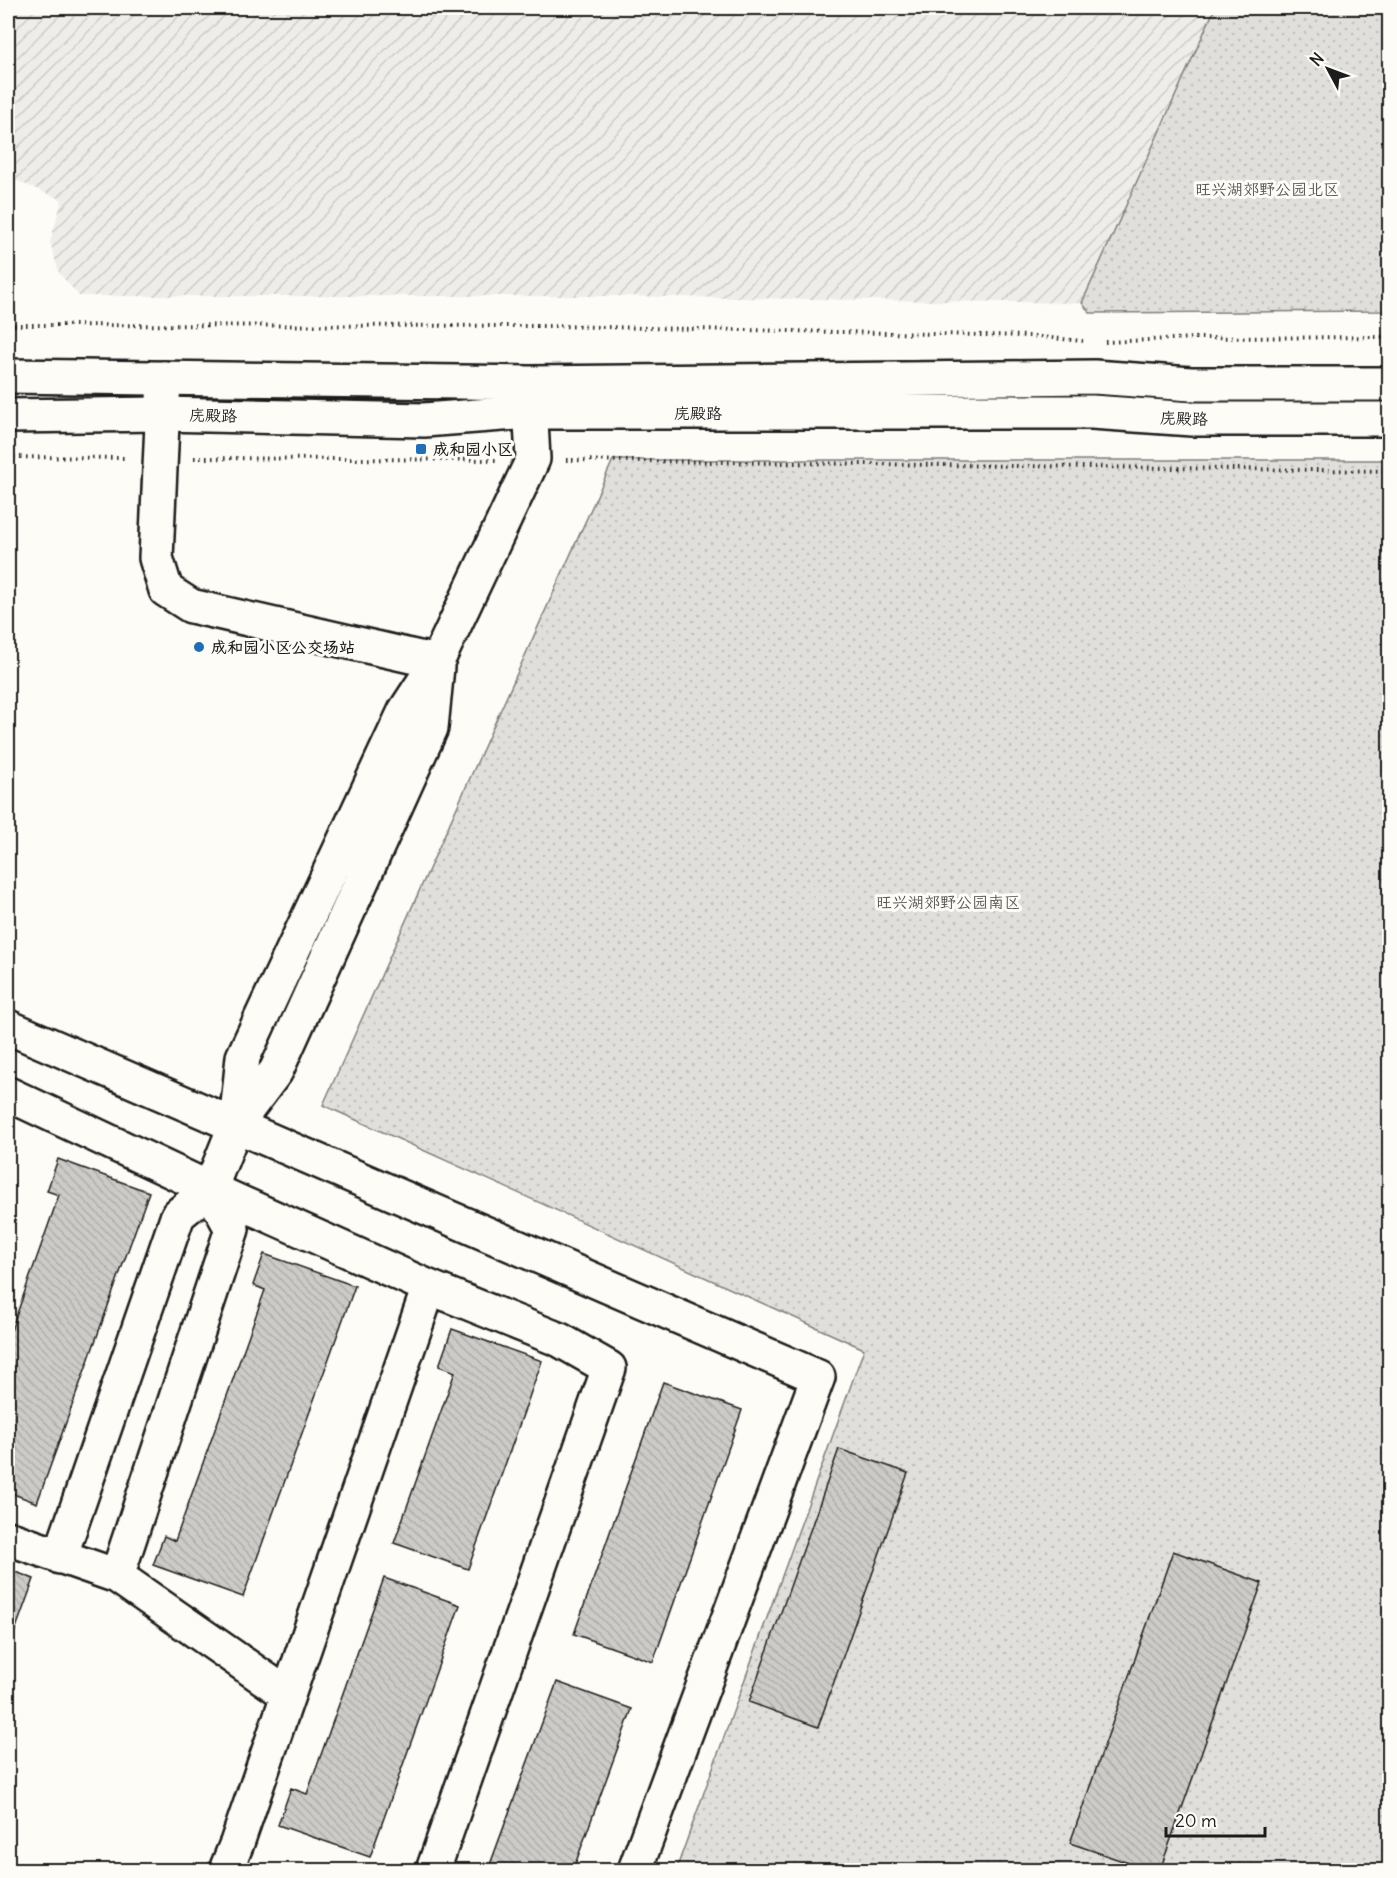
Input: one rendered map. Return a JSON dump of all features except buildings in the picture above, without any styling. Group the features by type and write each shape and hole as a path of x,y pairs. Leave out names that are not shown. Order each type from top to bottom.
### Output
{"main road":[{"name":"庑殿路","path":"8,376 164,378 529,398 1092,412 1192,419 1389,419"},
{"name":"庑殿路","path":"8,416 162,414 424,420 529,398 1094,377 1191,384 1389,384"},
{"path":"164,378 156,558 166,590 191,606 437,662"},
{"path":"60,1557 178,1215 210,1189 236,1124 243,1057 405,711 437,662 533,459 529,398"},
{"path":"8,1027 818,1377 635,1870"},
{"path":"8,1094 210,1189 429,1287 560,1340 609,1368 433,1870"},
{"path":"117,1576 232,1229 210,1189"},
{"path":"226,1870 429,1287"},
{"path":"8,1538 117,1576 288,1695"}],"path":[{"path":"8,325 555,326 1030,336 1093,342"},
{"path":"1104,342 1194,338 1389,337"},
{"path":"8,457 533,459 1389,471"}],"shaded area":[{"path":"17,8 1215,8 1082,303 610,296 79,296 59,273 50,242 62,200 8,177 8,28"}],"green space":[{"name":"旺兴湖郊野公园北区","path":"1215,8 1389,8 1389,311 1090,313 1082,303"},
{"name":"旺兴湖郊野公园南区","path":"613,460 1389,460 1389,1870 676,1870 864,1349 323,1105"}],"place":[{"name":"成和园小区","path":"421,449"},
{"name":"成和园小区公交场站","path":"199,647"}]}
